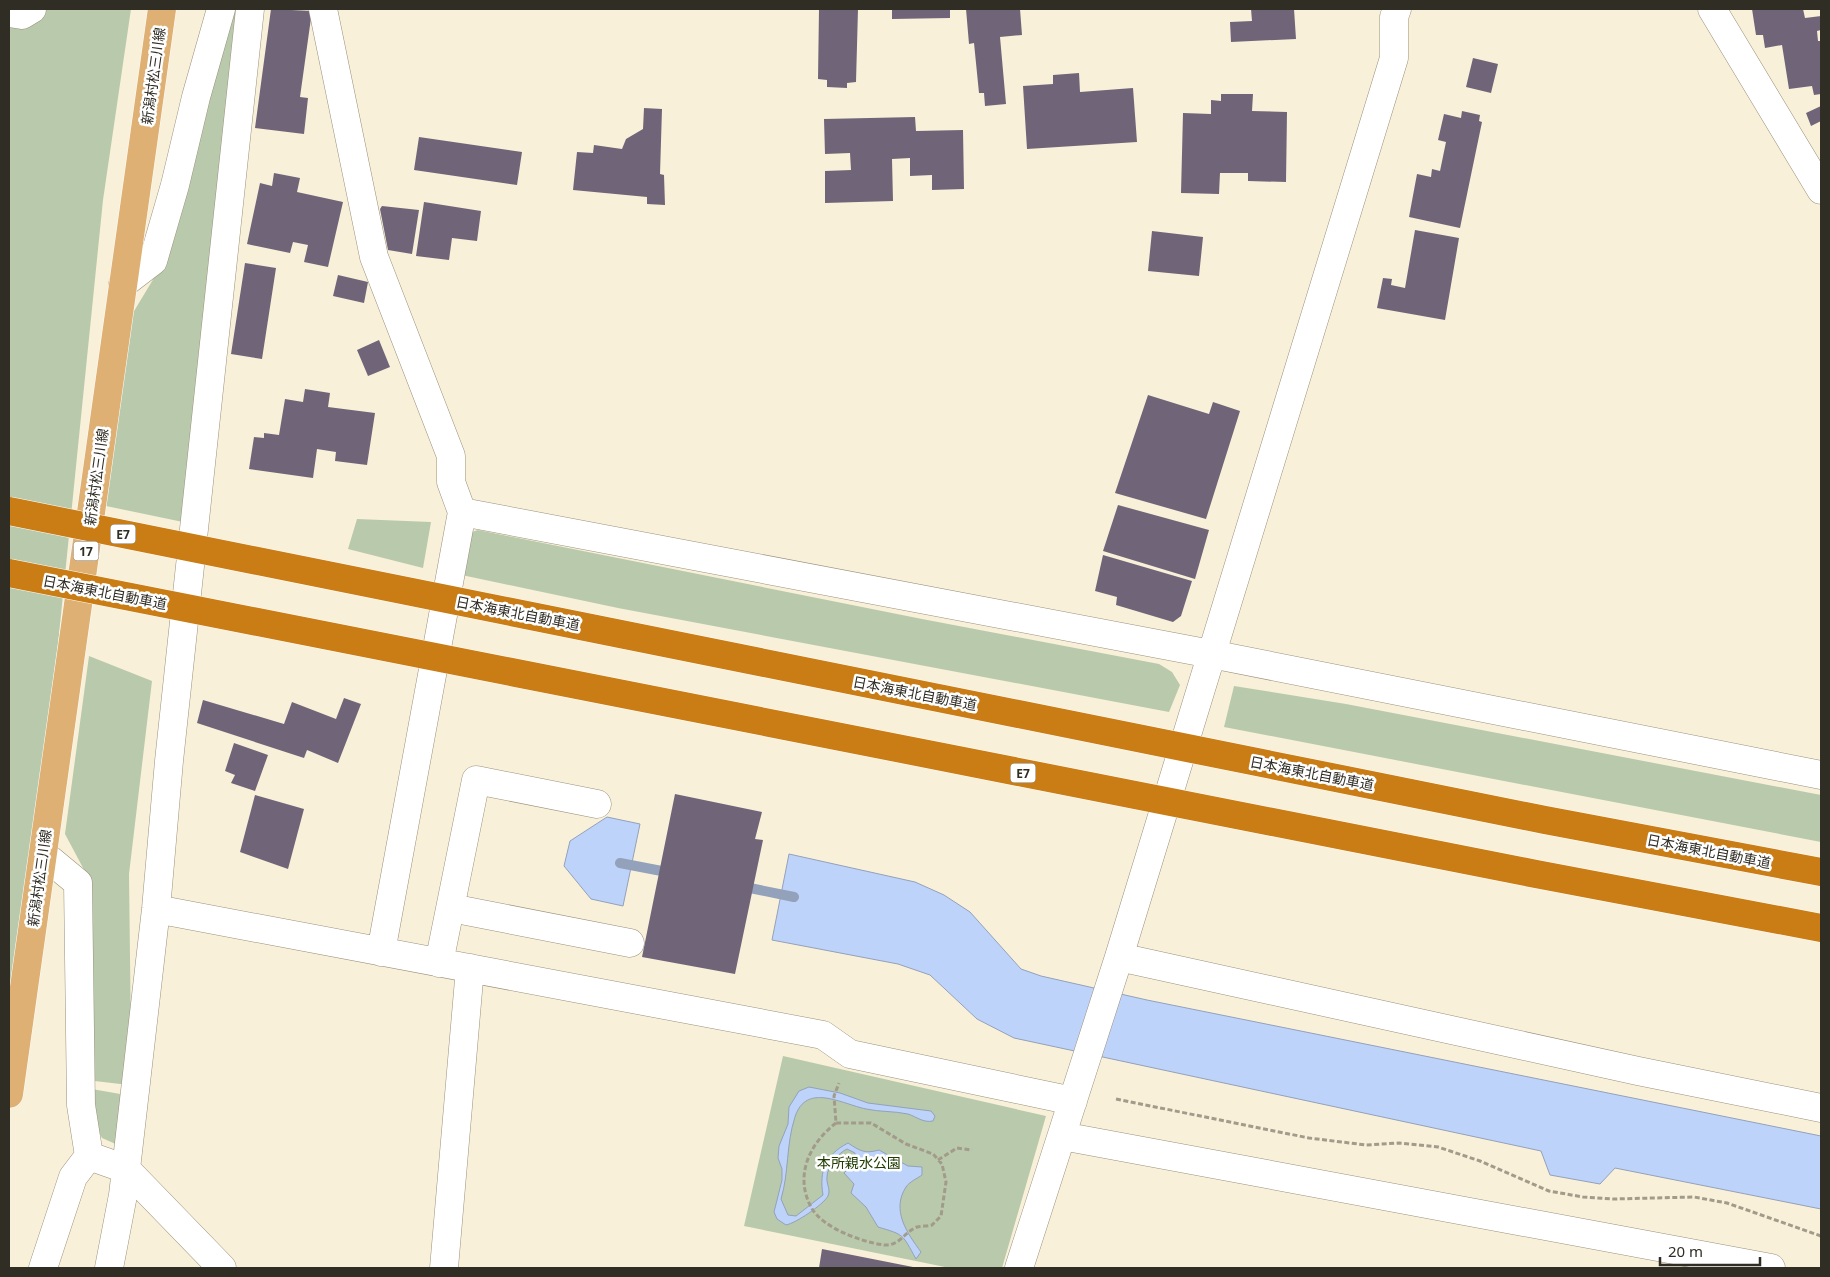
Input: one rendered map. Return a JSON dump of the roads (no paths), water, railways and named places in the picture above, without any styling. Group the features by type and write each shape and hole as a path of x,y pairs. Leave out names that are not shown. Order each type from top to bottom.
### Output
{"highway":[{"name":"日本海東北自動車道","path":"9,511 1545,820 1821,872"},
{"name":"日本海東北自動車道","path":"9,573 1506,868 1821,928"}],"main road":[{"name":"新潟村松三川線","path":"9,1094 162,9"}],"street":[{"path":"9,14 22,15 32,9"},
{"path":"123,284 153,261 221,9"},
{"path":"109,1268 126,1169 156,909 169,761 250,9"},
{"path":"323,9 374,257 451,456 451,482 462,512 381,952"},
{"path":"1018,1268 1119,957 1394,58 1394,17 1397,9"},
{"path":"1712,9 1821,190"},
{"path":"462,512 1211,654 1821,775"},
{"path":"440,963 476,780 597,804"},
{"path":"43,854 78,883 82,1105 89,1156 73,1177 43,1268"},
{"path":"450,908 630,943"},
{"path":"156,909 823,1034 850,1054 1073,1101"},
{"path":"1119,957 1628,1069 1821,1108"},
{"path":"444,1268 470,968"},
{"path":"1062,1136 1770,1268"},
{"path":"89,1156 126,1169 222,1268"}],"water":[{"path":"607,817 640,824 623,906 591,899 564,866 570,841"},
{"path":"789,854 915,882 944,895 970,912 1021,969 1041,976 1147,1000 1821,1136 1821,1209 1615,1168 1600,1184 1550,1175 1541,1151 1014,1038 977,1019 930,975 898,964 772,940"},
{"path":"809,1087 840,1093 868,1103 931,1111 935,1116 933,1121 926,1121 908,1114 866,1109 826,1098 807,1100 800,1106 792,1127 781,1199 788,1215 796,1216 823,1195 822,1178 825,1164 834,1153 848,1143 863,1151 879,1150 908,1166 922,1167 922,1175 906,1187 900,1204 900,1213 906,1229 921,1252 916,1259 905,1240 898,1234 878,1227 866,1207 851,1193 854,1184 844,1173 855,1162 855,1153 847,1149 837,1157 827,1173 829,1193 821,1204 790,1224 786,1225 777,1219 774,1212 782,1180 782,1169 778,1158 779,1146 788,1124 789,1107 799,1091"}],"waterway":[{"path":"620,863 672,873"},
{"path":"740,886 794,897"}],"park label":[{"name":"本所親水公園","path":"859,1162"}]}
